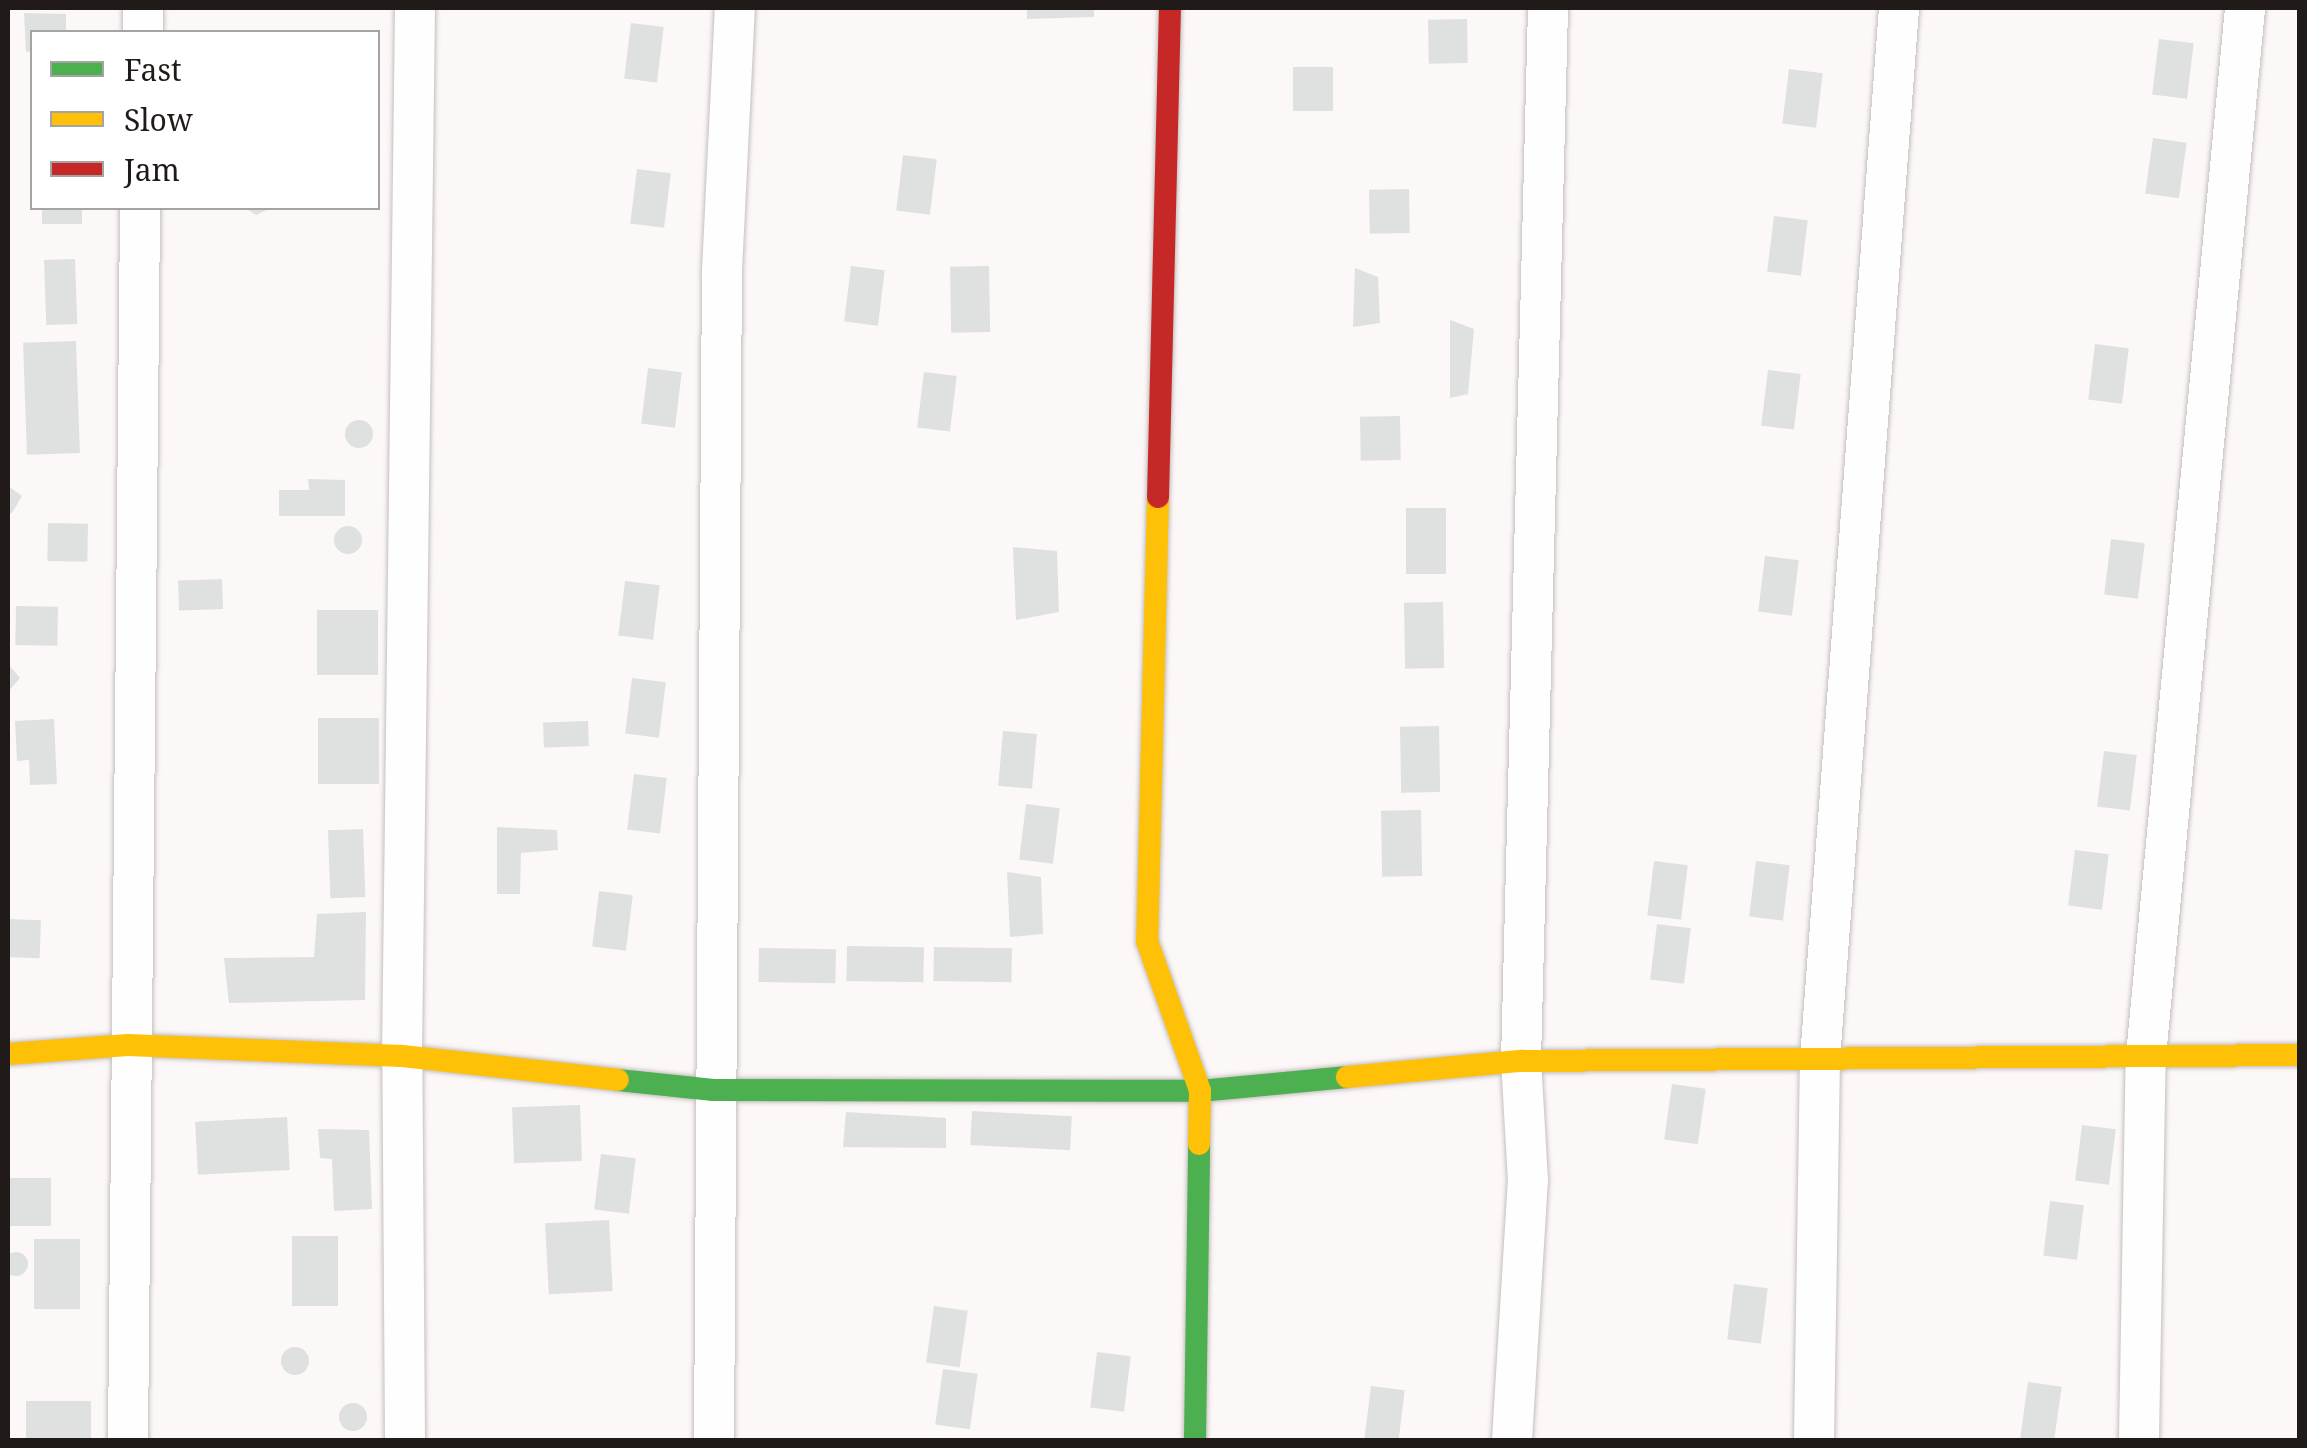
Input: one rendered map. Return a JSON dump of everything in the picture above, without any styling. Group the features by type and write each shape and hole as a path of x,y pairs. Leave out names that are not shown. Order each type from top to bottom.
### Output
{"street":[{"path":"405,1440 402,1056 415,8"},
{"path":"714,1440 713,1090 722,271 735,8"},
{"path":"1170,8 1148,940 1200,1090 1196,1440"},
{"path":"1512,1440 1528,1181 1520,1061 1548,8"},
{"path":"1814,1440 1820,1059 1899,8"},
{"path":"2139,1440 2146,1056 2244,8"},
{"path":"128,1440 128,1046 140,210"},
{"path":"8,1054 128,1046 402,1056 713,1090 1200,1090 1520,1061 2300,1055"}],"building":[{"path":"1027,8 1094,8 1094,17 1027,19"},
{"path":"24,13 66,14 66,30 30,30 30,51 26,52"},
{"path":"1467,19 1468,63 1429,64 1428,20"},
{"path":"631,23 664,27 657,83 624,79"},
{"path":"2159,39 2194,43 2187,99 2152,95"},
{"path":"1293,67 1333,67 1333,111 1293,111"},
{"path":"1789,69 1823,73 1816,128 1782,124"},
{"path":"2153,138 2187,143 2179,198 2145,193"},
{"path":"903,155 937,159 930,215 896,211"},
{"path":"637,169 671,173 664,228 630,224"},
{"path":"1409,189 1410,233 1370,234 1369,190"},
{"path":"42,210 82,210 82,224 42,224"},
{"path":"1774,216 1808,220 1801,276 1767,272"},
{"path":"75,259 77,324 46,325 44,260"},
{"path":"851,266 885,270 878,326 844,322"},
{"path":"989,266 990,332 951,333 950,267"},
{"path":"1355,268 1378,277 1380,323 1353,327"},
{"path":"1450,320 1474,329 1468,394 1450,398"},
{"path":"76,341 80,453 27,455 23,343"},
{"path":"2095,344 2129,348 2122,404 2088,400"},
{"path":"648,368 682,372 675,428 641,424"},
{"path":"1768,370 1801,374 1794,430 1761,426"},
{"path":"924,372 957,376 950,432 917,428"},
{"path":"1400,416 1401,460 1361,461 1360,417"},
{"path":"359,420 369,424 373,434 369,444 359,448 349,444 345,434 349,424"},
{"path":"308,479 345,480 345,516 279,516 279,490 309,490"},
{"path":"8,486 22,496 8,514"},
{"path":"1406,508 1446,508 1446,574 1406,574"},
{"path":"48,523 88,524 87,562 47,561"},
{"path":"348,526 358,530 362,540 358,550 348,554 338,550 334,540 338,530"},
{"path":"2111,539 2145,543 2138,599 2104,595"},
{"path":"1013,547 1057,551 1059,612 1016,620"},
{"path":"1765,556 1799,560 1792,616 1758,612"},
{"path":"222,579 223,609 179,611 178,581"},
{"path":"625,581 660,585 653,640 618,636"},
{"path":"1443,602 1444,668 1405,669 1404,603"},
{"path":"16,606 58,607 57,646 15,645"},
{"path":"317,610 378,610 378,675 317,675"},
{"path":"8,664 20,678 8,692"},
{"path":"632,678 666,682 659,738 625,734"},
{"path":"318,718 379,718 379,784 318,784"},
{"path":"54,719 57,784 30,785 29,760 17,761 15,721"},
{"path":"588,721 589,746 544,748 543,723"},
{"path":"1439,726 1440,792 1401,793 1400,727"},
{"path":"1003,731 1037,734 1032,789 998,786"},
{"path":"2104,751 2137,755 2130,811 2097,807"},
{"path":"634,774 667,778 660,834 627,830"},
{"path":"1026,804 1060,808 1053,864 1019,860"},
{"path":"1421,810 1422,876 1382,877 1381,811"},
{"path":"497,827 557,830 558,850 521,853 520,894 497,894"},
{"path":"363,829 365,897 330,898 328,830"},
{"path":"2075,850 2109,854 2102,910 2068,906"},
{"path":"1654,861 1688,865 1681,920 1647,916"},
{"path":"1756,861 1790,865 1783,921 1749,917"},
{"path":"1007,872 1041,877 1043,934 1010,937"},
{"path":"599,891 633,895 626,951 592,947"},
{"path":"366,912 365,1000 229,1003 224,958 314,957 317,914"},
{"path":"8,919 41,920 40,958 8,957"},
{"path":"1657,924 1691,928 1684,984 1650,980"},
{"path":"847,946 924,947 923,982 846,981"},
{"path":"934,947 1012,948 1011,982 933,981"},
{"path":"759,948 836,949 835,983 758,982"},
{"path":"1672,1084 1706,1089 1698,1144 1664,1139"},
{"path":"580,1105 582,1161 514,1163 512,1107"},
{"path":"972,1111 1072,1116 1070,1150 970,1145"},
{"path":"846,1112 946,1118 946,1148 843,1147"},
{"path":"287,1117 290,1170 198,1175 195,1122"},
{"path":"2082,1125 2116,1129 2109,1185 2075,1181"},
{"path":"318,1129 369,1130 372,1209 334,1211 332,1159 320,1158"},
{"path":"601,1154 636,1158 629,1214 594,1210"},
{"path":"8,1178 51,1178 51,1226 8,1226"},
{"path":"2050,1201 2084,1205 2077,1260 2043,1256"},
{"path":"609,1220 613,1291 549,1294 545,1223"},
{"path":"292,1236 338,1236 338,1306 292,1306"},
{"path":"34,1239 80,1239 80,1309 34,1309"},
{"path":"16,1252 28,1264 16,1276 4,1264"},
{"path":"1734,1284 1768,1288 1761,1344 1727,1340"},
{"path":"934,1306 968,1311 960,1367 926,1362"},
{"path":"295,1347 305,1351 309,1361 305,1371 295,1375 285,1371 281,1361 285,1351"},
{"path":"1097,1352 1131,1356 1124,1412 1090,1408"},
{"path":"943,1369 978,1374 970,1429 935,1424"},
{"path":"2028,1382 2062,1387 2054,1440 2020,1437"},
{"path":"1371,1386 1405,1390 1399,1440 1364,1440"},
{"path":"26,1401 91,1401 91,1440 26,1440"},
{"path":"353,1403 363,1407 367,1417 363,1427 353,1431 343,1427 339,1417 343,1407"}],"traffic: fast":[{"path":"618,1080 713,1090 1200,1091 1347,1077"},
{"path":"1195,1440 1199,1144"}],"traffic: slow":[{"path":"1158,497 1147,941 1200,1091 1199,1144"},
{"path":"8,1054 128,1045 402,1056 618,1080"},
{"path":"1347,1077 1521,1061 2300,1055"}],"traffic: jam":[{"path":"1158,497 1170,8"}]}
